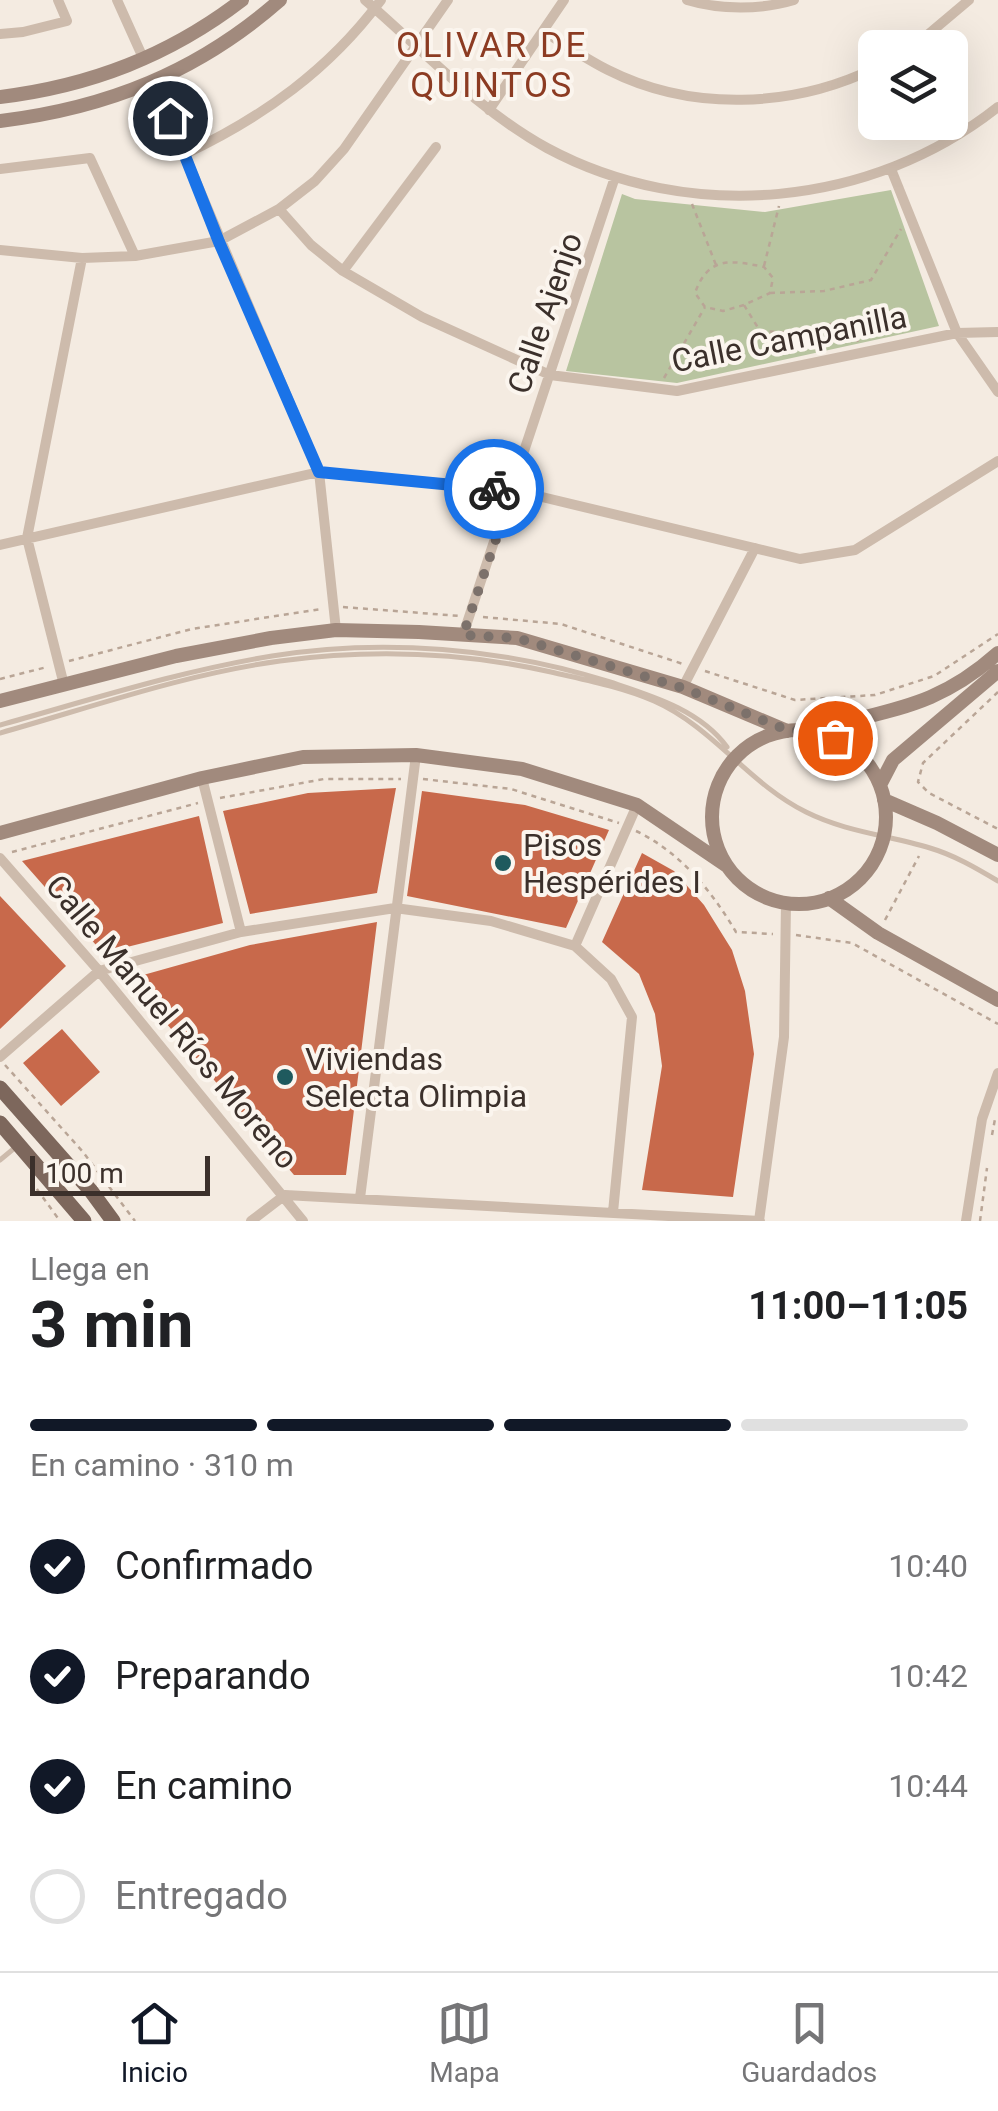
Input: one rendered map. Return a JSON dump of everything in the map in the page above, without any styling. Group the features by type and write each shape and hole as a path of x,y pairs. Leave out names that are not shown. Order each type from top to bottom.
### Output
{"main road":[{"path":"0,97 46,91 113,73 216,20 242,0"},
{"path":"0,121 72,110 122,96 202,57 280,0"},
{"path":"0,701 176,656 336,630 517,638 683,688 787,730 813,731 835,738 854,749 869,765 884,800 883,838 872,864 853,884 829,898 808,903 786,903 753,890 727,866 637,805 522,769 416,755 303,758 202,778 0,833"},
{"path":"813,731 910,708 958,684 998,653"},
{"path":"880,785 893,760 998,671"},
{"path":"727,866 716,845 712,822 714,798 722,776 750,744 787,730"},
{"path":"884,800 998,855"},
{"path":"829,898 878,933 998,1000"},
{"path":"0,1088 112,1221"},
{"path":"0,1123 84,1221"}],"street":[{"path":"0,34 67,21 58,0"},
{"path":"117,0 144,60"},
{"path":"364,0 377,4 416,46 489,110 548,148 616,177 688,193 781,195 844,184 891,169 938,147 998,106"},
{"path":"0,250 82,258 135,256 219,242 279,209 315,181 344,149 448,0"},
{"path":"489,110 564,0"},
{"path":"687,0 743,7 794,0"},
{"path":"933,30 969,0"},
{"path":"185,154 232,132 275,105 316,72 377,4"},
{"path":"543,31 607,70 639,84 710,98 779,98 858,74"},
{"path":"154,82 319,472 336,630"},
{"path":"344,271 436,147"},
{"path":"0,169 90,158 135,256"},
{"path":"891,169 958,333 998,392"},
{"name":"Calle Ajenjo","path":"463,635 616,177"},
{"name":"Calle Campanilla","path":"279,209 311,245 344,271 422,317 550,375 677,391 958,333 998,332"},
{"path":"64,685 27,538 82,258"},
{"path":"0,545 319,472 513,490 800,559 855,550 998,461"},
{"path":"683,688 755,548"},
{"path":"360,1198 416,755"},
{"path":"202,778 241,932"},
{"path":"575,946 637,805"},
{"name":"Calle Manuel Ríos Moreno","path":"0,856 303,1221"},
{"path":"251,1221 285,1195 759,1221 784,1037 786,903"},
{"path":"0,1058 99,971 241,932 395,908 491,921 575,946 611,979 632,1017 613,1212"},
{"path":"966,1221 982,1119 998,1073"}],"lane":[{"path":"0,725 272,656 340,649 426,650 510,657 656,697 696,718 722,739 735,757"},
{"path":"0,733 146,692 276,662 342,654 413,654 509,663 652,700 694,722 773,792 803,811 832,824 924,846 962,860 998,880"},
{"path":"0,1160 18,1144"}],"path":[{"path":"688,193 716,265"},
{"path":"764,267 781,195"},
{"path":"770,293 773,278 764,267 737,261 716,265 702,276 695,293 705,307 722,310 770,293 824,292 872,280 909,215"},
{"path":"744,305 760,331 795,334 847,320 855,327 860,353"},
{"path":"658,388 705,307"},
{"path":"896,688 910,708"},
{"path":"998,692 923,764 918,782 929,793 998,829"},
{"path":"0,856 208,801 324,779 412,778 511,789 606,816 655,840 701,880 736,932 852,943 998,1024"},
{"path":"937,823 948,802"},
{"path":"868,952 924,846"},
{"path":"0,1058 83,1152 135,1221"},
{"path":"991,1138 998,1104"},
{"path":"980,1221 988,1156"},
{"path":"31,1182 60,1221"}],"green space":[{"path":"891,190 939,326 677,383 566,371 622,194 635,199 765,212"}],"building":[{"path":"396,788 377,893 250,914 223,811 308,793"},
{"name":"Pisos Hespérides I","path":"422,791 525,805 609,830 566,928 407,896"},
{"path":"199,816 223,923 103,953 22,861"},
{"path":"642,853 674,871 704,905 732,950 745,991 754,1054 733,1197 642,1190 662,1066 655,1014 639,974 602,942"},
{"path":"0,896 66,966 0,1029"},
{"name":"Viviendas Selecta Olimpia","path":"377,922 346,1175 294,1175 129,979 250,945"},
{"path":"62,1029 100,1072 61,1106 23,1063"}],"way so far":[{"path":"494,489 513,490 463,635 517,638 683,688 787,730 813,731 835,738"}],"place":[{"name":"Pisos Hespérides I","path":"503,863"},
{"name":"Viviendas Selecta Olimpia","path":"285,1077"}],"district":[{"name":"OLIVAR DE QUINTOS","path":"492,65"}],"route":[{"path":"170,118 319,472 494,489"}]}
